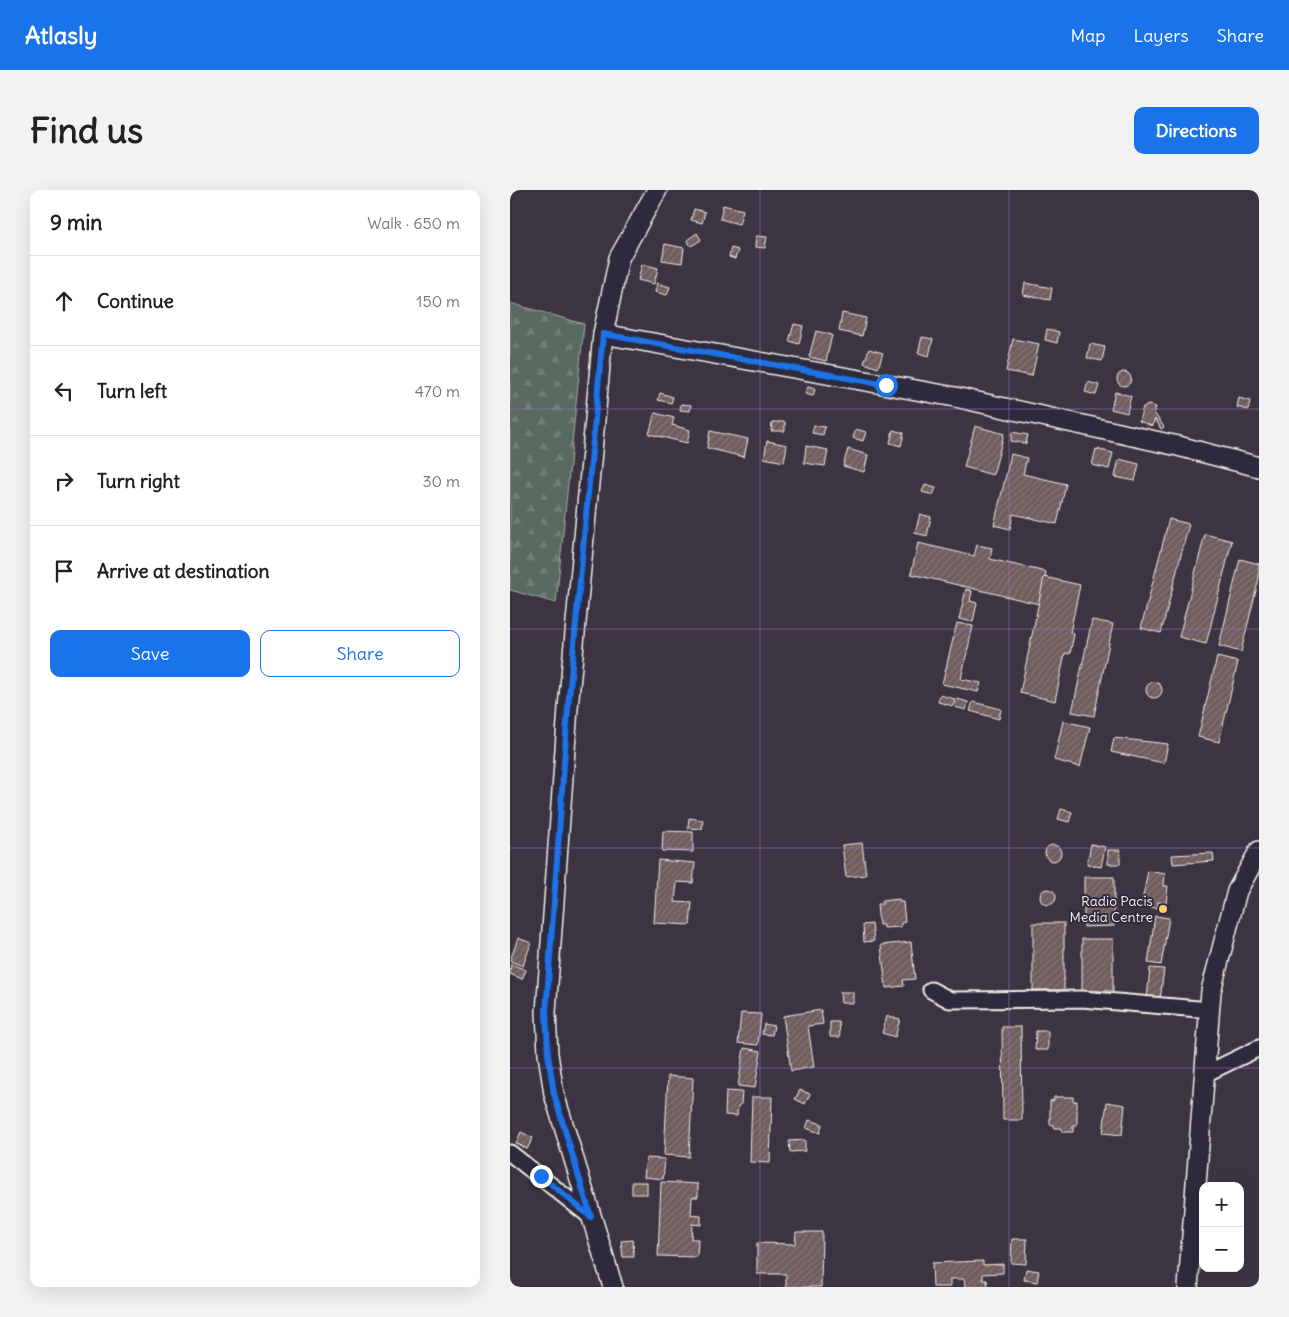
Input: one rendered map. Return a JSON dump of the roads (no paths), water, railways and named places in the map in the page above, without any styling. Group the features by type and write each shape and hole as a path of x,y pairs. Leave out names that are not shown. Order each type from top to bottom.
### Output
{"street":[{"path":"613,1287 554,1094 548,1054 546,1012 568,708 603,334 619,258 657,190"},
{"path":"603,334 954,397 1178,446 1259,467"},
{"path":"1188,1287 1212,992 1237,891 1259,851"},
{"path":"931,990 950,1000 1082,999 1210,1010"},
{"path":"1205,1074 1259,1048"},
{"path":"510,1153 591,1217"}],"place":[{"name":"Radio Pacis Media Centre","path":"1163,909"}]}
